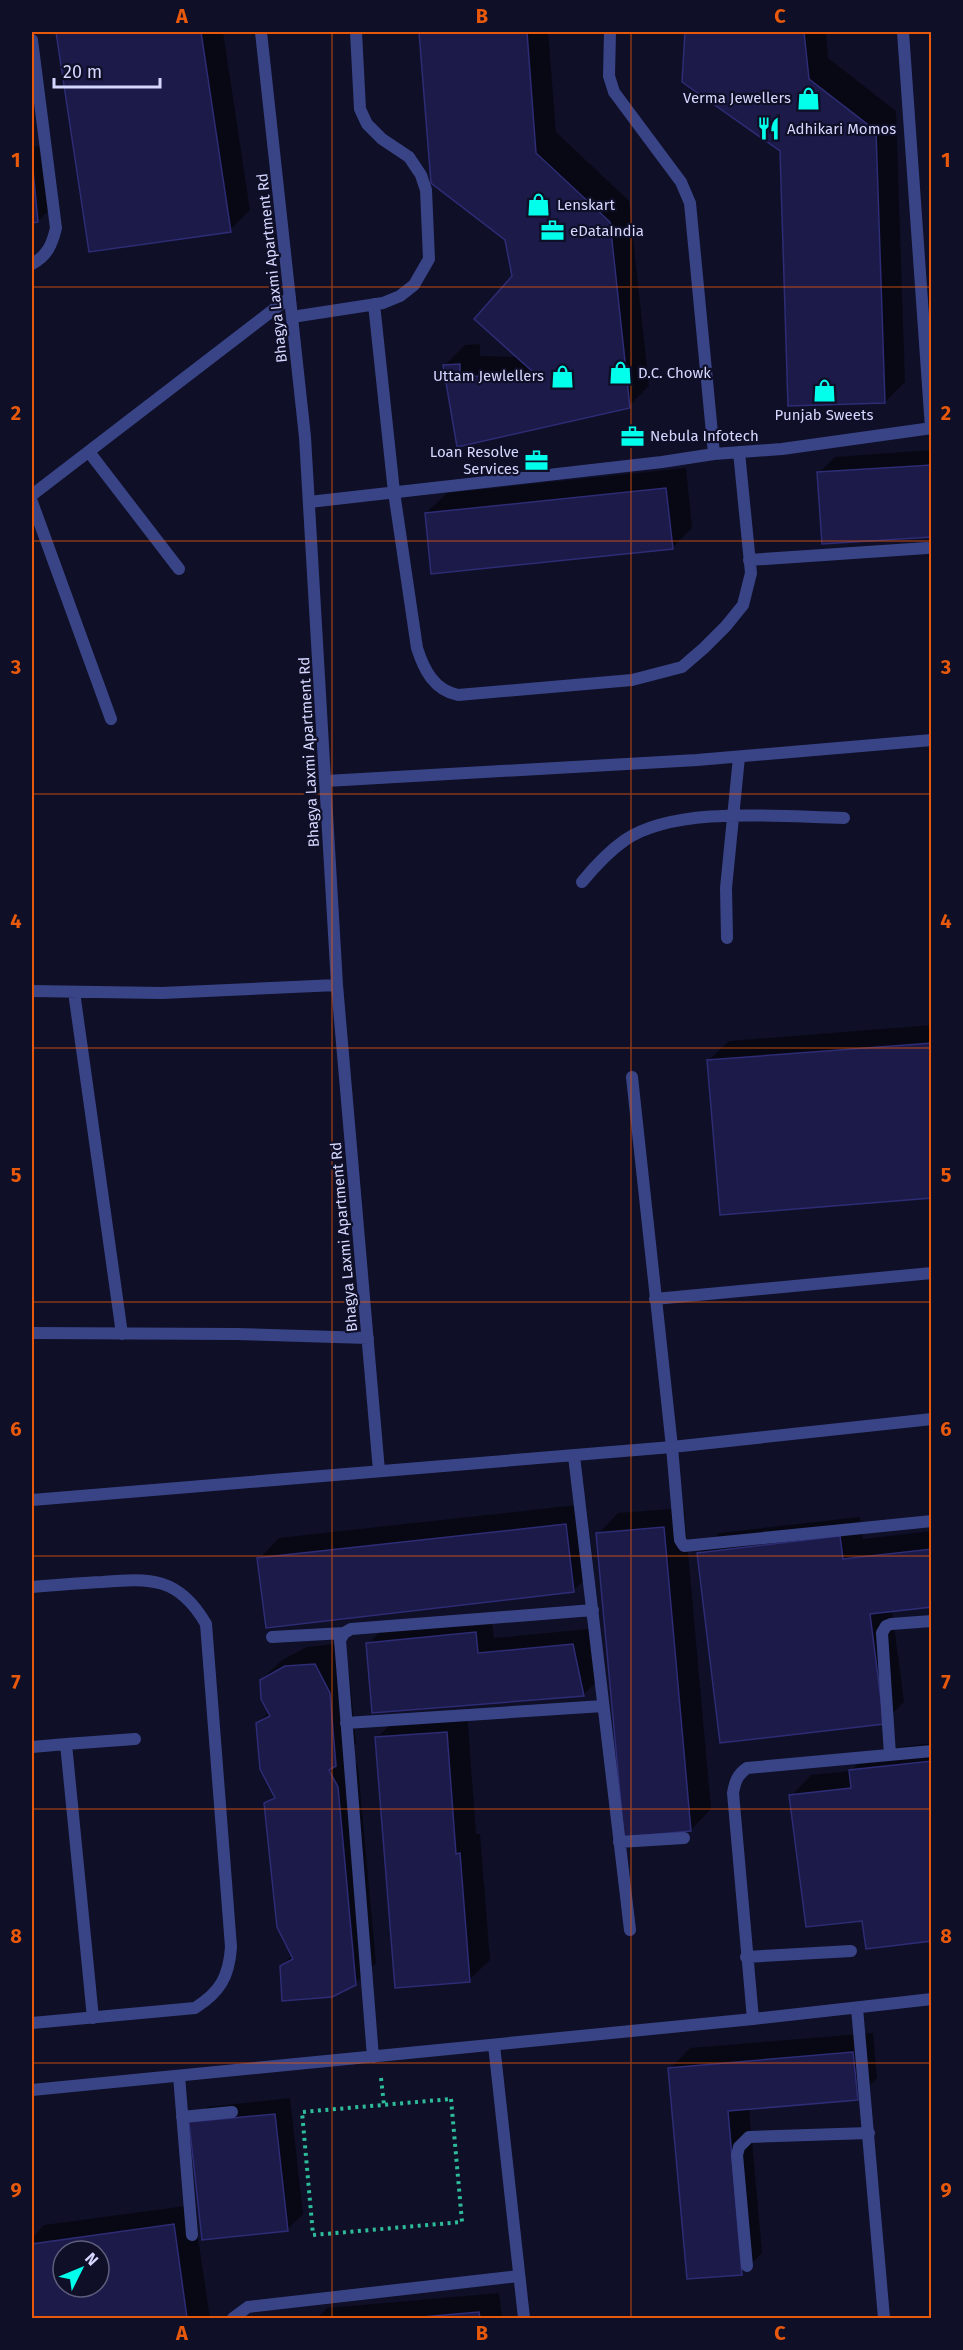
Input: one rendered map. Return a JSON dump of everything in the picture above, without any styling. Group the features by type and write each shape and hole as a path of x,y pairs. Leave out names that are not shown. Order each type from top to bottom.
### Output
{"street":[{"name":"Bhagya Laxmi Apartment Rd","path":"261,32 290,297 309,502 337,985 380,1471"},
{"path":"292,317 374,304 400,296 414,285 429,259 426,190 421,175 409,157 382,139 367,124 360,109 356,32"},
{"path":"610,32 609,76 614,92 681,182 690,203 714,454"},
{"path":"309,502 782,448 931,428 903,32"},
{"path":"32,45 56,228 52,245 40,259 32,264"},
{"path":"32,495 290,297"},
{"path":"374,304 394,492 417,648 422,664 434,682 445,692 458,695 632,680 682,667 726,626 742,605 751,573 739,452"},
{"path":"89,452 178,569"},
{"path":"32,502 111,719"},
{"path":"749,560 927,548"},
{"path":"326,781 739,757 932,740"},
{"path":"727,938 726,888 739,757"},
{"path":"582,882 600,860 626,839 660,824 734,816 844,818"},
{"path":"32,992 162,993 337,985"},
{"path":"74,992 122,1334"},
{"path":"632,1077 680,1540 684,1546 932,1521"},
{"path":"655,1299 932,1273"},
{"path":"32,1333 368,1338"},
{"path":"32,1500 574,1456 932,1419"},
{"path":"574,1456 630,1930"},
{"path":"32,1587 142,1579 165,1583 180,1591 196,1606 206,1624 231,1947 230,1962 214,1995 195,2008 32,2023"},
{"path":"272,1636 344,1633 351,1629 592,1610"},
{"path":"890,1755 882,1633 886,1626 891,1624 932,1621"},
{"path":"344,1633 340,1640 340,1650 373,2057"},
{"path":"346,1723 603,1706"},
{"path":"32,1747 135,1739"},
{"path":"66,1744 93,2018"},
{"path":"753,2019 733,1793 740,1773 747,1768 932,1751"},
{"path":"619,1842 684,1838"},
{"path":"746,1957 851,1951"},
{"path":"32,2090 753,2019 932,1999"},
{"path":"857,2008 884,2319"},
{"path":"494,2045 524,2319"},
{"path":"179,2076 192,2235"},
{"path":"182,2117 232,2112"},
{"path":"747,2266 737,2155 739,2147 749,2138 869,2133"},
{"path":"233,2319 248,2307 519,2276"}],"path":[{"path":"451,2099 462,2222 313,2235 302,2112 384,2105 451,2099"}],"building":[{"path":"56,32 201,32 231,232 89,252"},
{"name":"eDataIndia","path":"419,32 527,32 536,153 610,222 630,408 457,447 443,365 460,364 460,376 534,377 533,372 474,319 512,276 505,240 431,183"},
{"path":"685,32 804,32 809,79 876,131 885,403 788,406 780,151 682,82"},
{"path":"32,160 38,222 32,223"},
{"path":"932,465 932,537 822,544 817,472"},
{"path":"666,488 673,549 431,574 425,513"},
{"path":"932,1043 932,1198 720,1215 707,1060"},
{"path":"566,1524 574,1592 266,1628 257,1558"},
{"path":"664,1527 691,1831 624,1837 596,1533"},
{"path":"840,1536 843,1559 932,1549 932,1607 870,1614 884,1724 720,1743 697,1553"},
{"path":"476,1632 478,1653 573,1644 584,1696 372,1713 366,1643"},
{"path":"315,1664 330,1693 336,1766 329,1770 338,1787 356,1985 332,1997 282,2001 280,1966 293,1959 277,1927 264,1803 275,1798 260,1769 256,1723 270,1716 261,1699 260,1680 285,1666"},
{"path":"447,1732 456,1854 460,1853 470,1982 395,1988 375,1737"},
{"path":"932,1761 932,1941 866,1949 862,1921 806,1927 789,1795 851,1788 849,1770"},
{"path":"853,2052 858,2100 728,2111 742,2275 687,2279 668,2068"},
{"path":"275,2114 288,2231 202,2240 189,2122"},
{"path":"174,2224 187,2318 32,2318 32,2244 51,2241 51,2299 111,2299 111,2239 68,2239"},
{"path":"479,2312 480,2318 410,2318"}],"place":[{"name":"Verma Jewellers","path":"809,98"},
{"name":"Adhikari Momos","path":"769,129"},
{"name":"Lenskart","path":"539,205"},
{"name":"eDataIndia","path":"552,231"},
{"name":"D.C. Chowk","path":"620,373"},
{"name":"Uttam Jewlellers","path":"562,376"},
{"name":"Punjab Sweets","path":"824,391"},
{"name":"Nebula Infotech","path":"632,436"},
{"name":"Loan Resolve Services","path":"537,461"}]}
